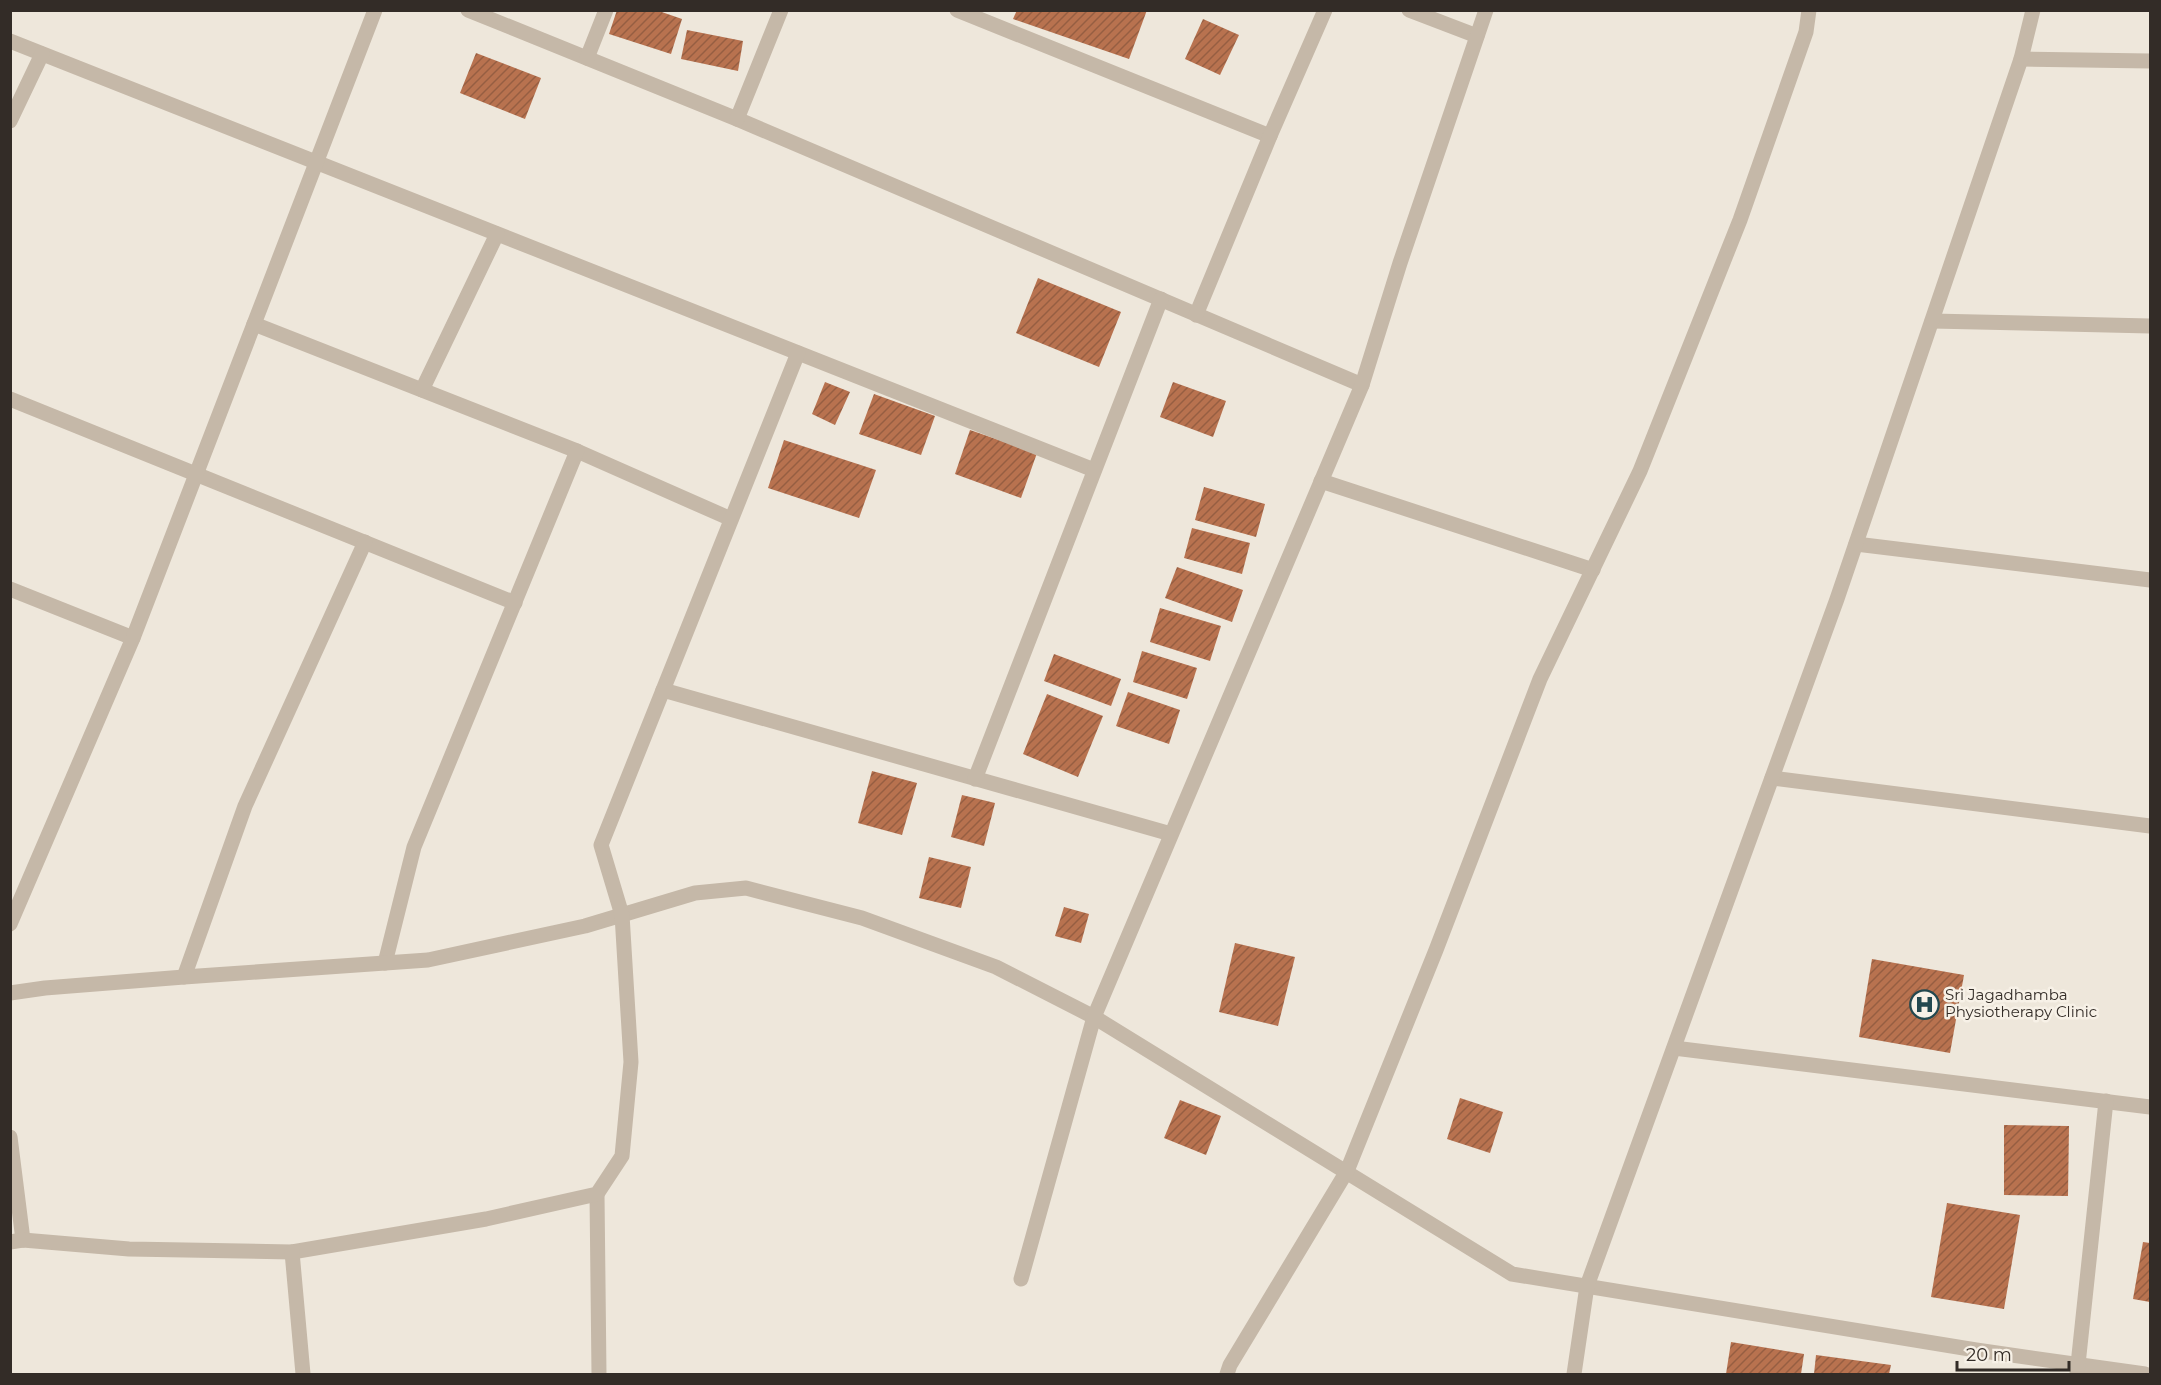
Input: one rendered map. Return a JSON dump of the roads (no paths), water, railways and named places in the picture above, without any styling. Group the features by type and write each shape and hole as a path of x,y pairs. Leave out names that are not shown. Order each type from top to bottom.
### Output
{"street":[{"path":"10,924 133,638 375,10"},
{"path":"468,10 736,119 1362,385"},
{"path":"587,58 606,10"},
{"path":"736,119 781,10"},
{"path":"1196,315 1325,10"},
{"path":"1409,10 1477,36"},
{"path":"1021,1279 1094,1017 1362,385 1400,263 1486,10"},
{"path":"1227,1374 1230,1365 1347,1171 1436,950 1540,679 1640,471 1740,220 1806,32 1809,10"},
{"path":"1574,1374 1587,1286 1856,544 2021,58 2033,10"},
{"path":"960,11 1270,136"},
{"path":"10,41 1094,470"},
{"path":"10,121 42,54"},
{"path":"2021,58 2151,61"},
{"path":"422,390 497,234"},
{"path":"975,779 1161,299"},
{"path":"1932,321 2151,326"},
{"path":"254,324 578,451 731,519"},
{"path":"598,1374 597,1194 622,1156 631,1062 622,915 601,845 798,352"},
{"path":"10,399 515,603"},
{"path":"385,963 414,848 578,451"},
{"path":"1321,481 1593,570"},
{"path":"184,977 245,806 365,542"},
{"path":"1856,544 2151,580"},
{"path":"10,589 133,638"},
{"path":"663,690 1171,834"},
{"path":"1772,778 2151,826"},
{"path":"10,993 184,977 428,960 585,926 695,892 746,888 862,918 996,967 1094,1017 1512,1274 2077,1370 2145,1374"},
{"path":"1674,1048 2151,1107"},
{"path":"2077,1370 2106,1101"},
{"path":"10,1137 17,1241 129,1249 292,1252 486,1219 597,1194"},
{"path":"292,1252 303,1374"}],"place":[{"name":"Sri Jagadhamba Physiotherapy Clinic","path":"1924,1004"}]}
